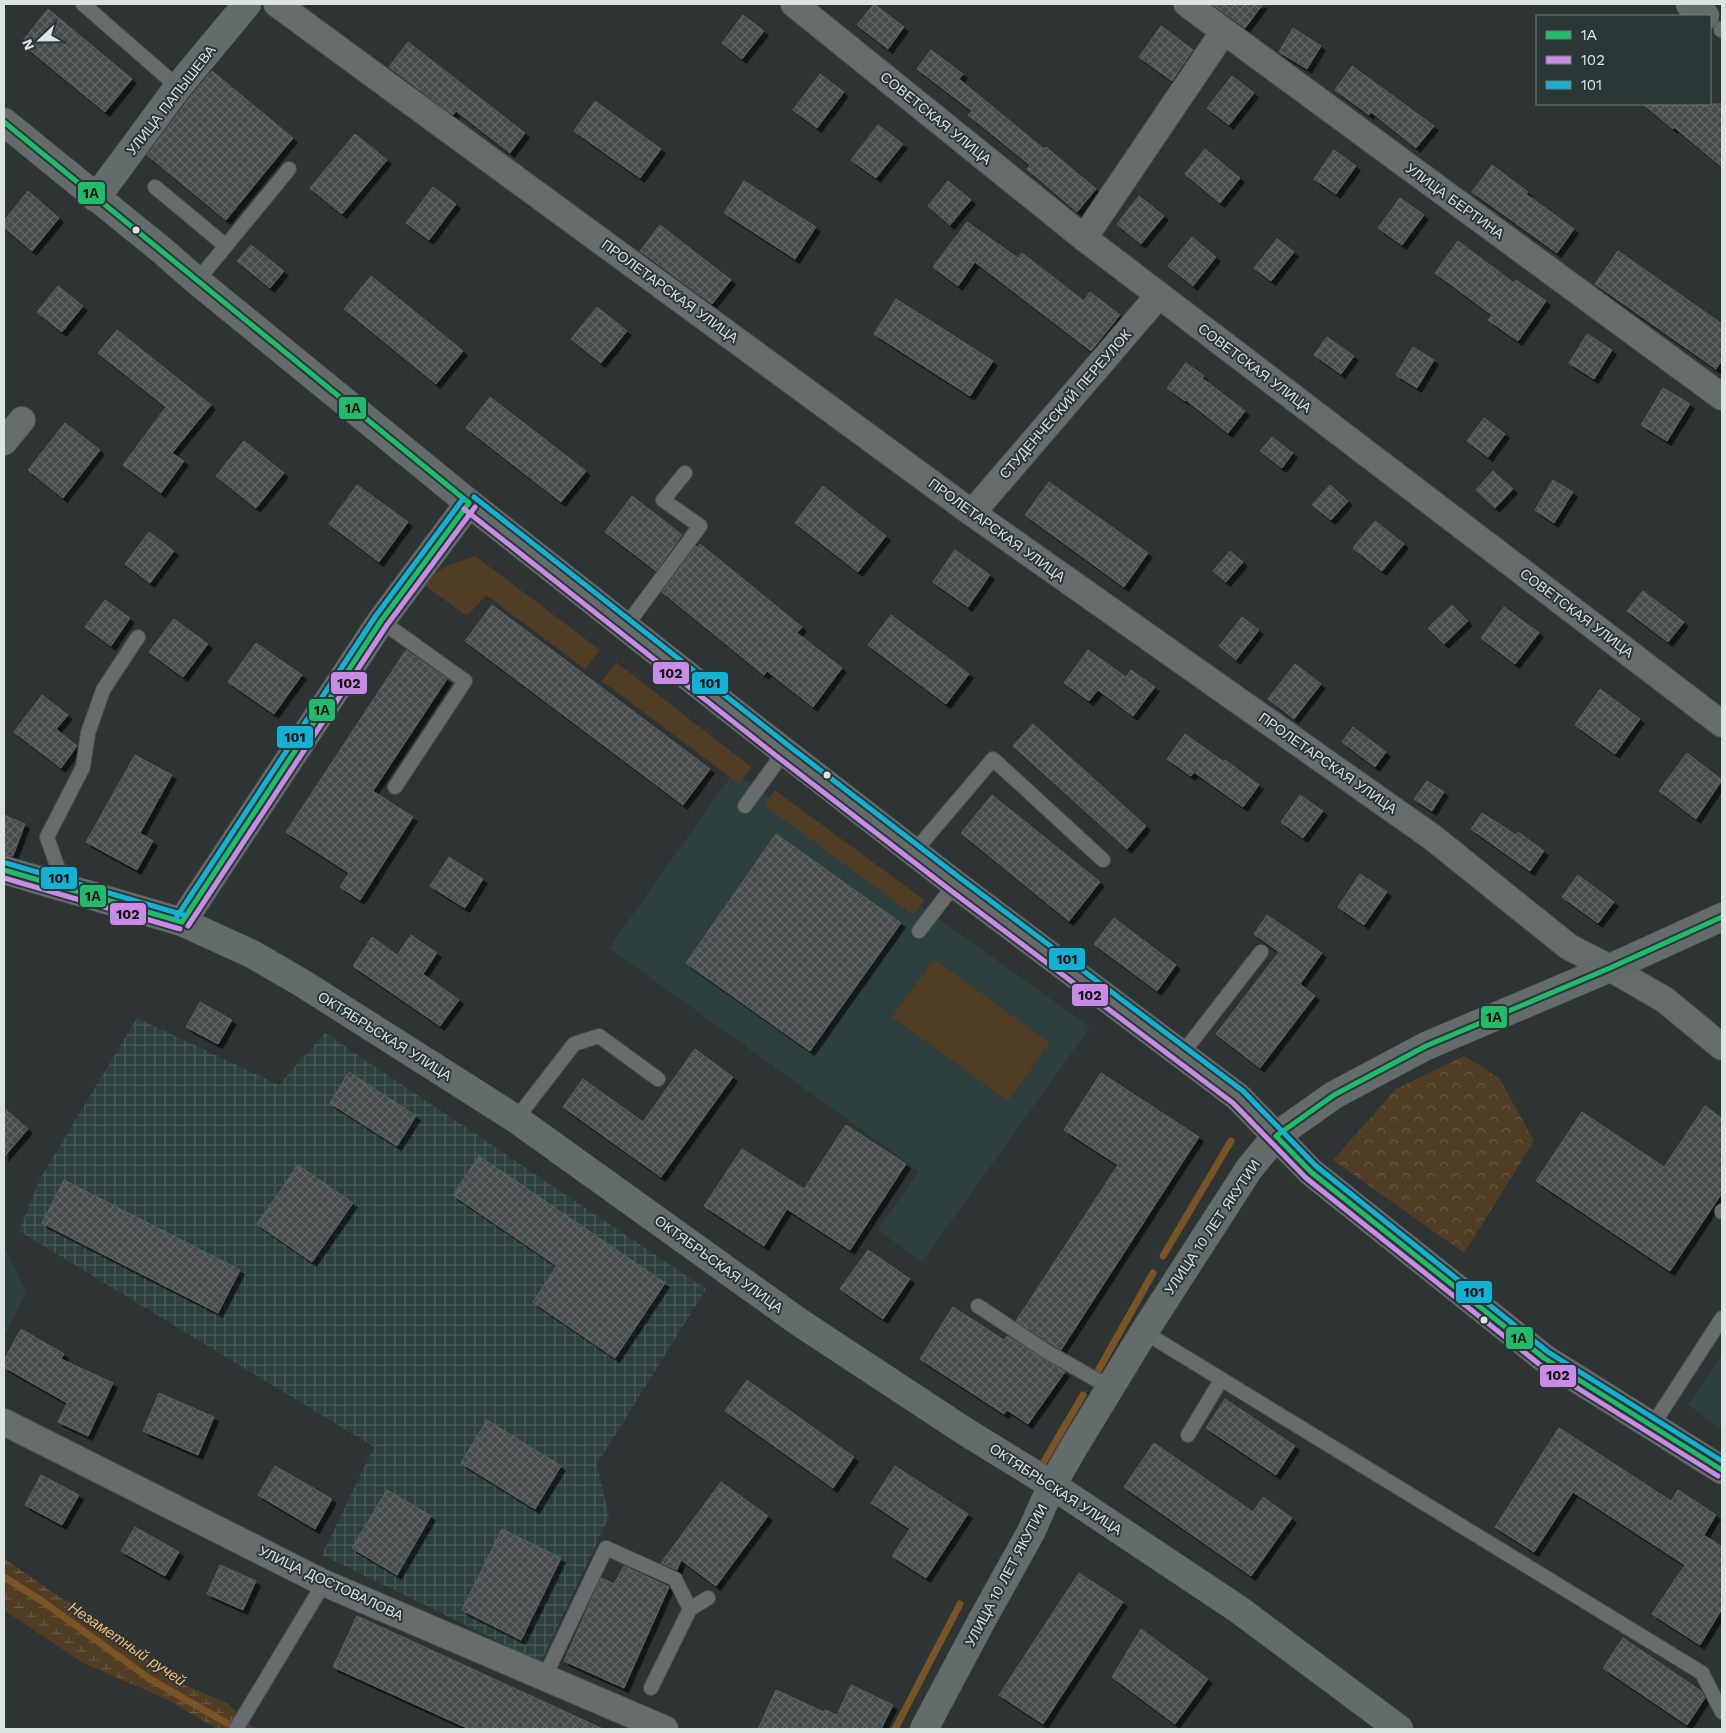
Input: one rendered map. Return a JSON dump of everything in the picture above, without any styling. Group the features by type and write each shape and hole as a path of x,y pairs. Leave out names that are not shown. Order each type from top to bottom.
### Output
{"main road":[{"name":"УЛИЦА ПАПЫШЕВА","path":"96,198 178,87 247,4"},
{"path":"1690,4 1704,15"},
{"path":"4,122 469,503 784,752 955,884 1238,1097 1311,1172 1544,1358 1722,1470"},
{"path":"182,922 381,620 469,503"},
{"name":"ОКТЯБРЬСКАЯ УЛИЦА","path":"4,870 182,922 252,954 302,983 516,1119 799,1322 966,1432 1052,1485 1238,1609 1399,1729"},
{"name":"УЛИЦА 10 ЛЕТ ЯКУТИИ","path":"924,1729 1031,1532 1052,1485 1109,1387 1249,1168 1276,1136 1334,1095 1426,1046 1610,968 1722,917"}],"street":[{"name":"ПРОЛЕТАРСКАЯ УЛИЦА","path":"277,4 972,513 1432,837 1569,947 1665,1000 1722,1047"},
{"name":"СОВЕТСКАЯ УЛИЦА","path":"794,4 1084,238 1722,724"},
{"name":"УЛИЦА БЕРТИНА","path":"1187,4 1722,398"},
{"path":"1084,238 1224,31"},
{"name":"СТУДЕНЧЕСКИЙ ПЕРЕУЛОК","path":"972,513 1159,295"},
{"path":"4,442 22,420"},
{"name":"УЛИЦА ДОСТОВАЛОВА","path":"4,1422 324,1583 665,1729"}],"lane":[{"path":"83,4 178,87"},
{"path":"197,281 290,169"},
{"path":"155,187 226,246"},
{"path":"626,626 700,526 663,500 684,473"},
{"path":"381,620 465,681 395,787"},
{"path":"65,889 47,837 83,767 88,733 103,690 138,637"},
{"path":"745,806 784,752"},
{"path":"914,852 993,759 1103,860"},
{"path":"919,931 955,884"},
{"path":"1182,1054 1261,952"},
{"path":"516,1119 574,1044 599,1036 658,1080"},
{"path":"978,1306 1046,1351 1109,1387"},
{"path":"1652,1426 1722,1318"},
{"path":"1144,1332 1702,1673 1722,1712"},
{"path":"1188,1435 1221,1380"},
{"path":"544,1678 606,1548 675,1579 690,1609"},
{"path":"236,1729 324,1583"},
{"path":"652,1688 690,1609 708,1598"}],"shaded area":[{"path":"734,772 1090,1027 922,1262 878,1230 919,1171 609,948"},
{"path":"137,1018 279,1085 325,1033 706,1289 597,1464 609,1517 541,1662 322,1555 374,1447 19,1231 40,1179"},
{"path":"4,1246 26,1292 4,1337"},
{"path":"1722,1356 1722,1429 1688,1405"}],"green space":[{"path":"475,556 600,650 585,669 486,595 467,616 423,584 444,567"},
{"path":"616,662 751,767 739,784 602,681"},
{"path":"775,790 924,900 913,915 764,805"},
{"path":"934,959 1050,1043 1008,1101 892,1017"},
{"path":"1464,1056 1499,1078 1534,1141 1464,1253 1333,1160 1396,1089"},
{"path":"4,1558 52,1592 88,1614 135,1651 183,1684 228,1704 255,1729 217,1729 166,1699 83,1663 4,1610"}],"building":[{"path":"874,4 904,27 888,49 857,25"},
{"path":"1212,4 1263,4 1245,28"},
{"path":"48,9 132,79 105,112 21,43"},
{"path":"743,15 764,31 742,59 722,43"},
{"path":"1161,26 1193,50 1172,81 1139,57"},
{"path":"1293,28 1321,46 1307,69 1279,52"},
{"path":"408,42 525,133 510,153 456,111 453,115 389,67"},
{"path":"931,50 963,74 959,79 1096,189 1077,212 1027,169 1030,165 968,115 972,111 917,69"},
{"path":"1352,66 1434,126 1416,148 1371,112 1369,115 1335,90"},
{"path":"212,71 293,138 226,220 147,155"},
{"path":"820,74 844,92 817,128 793,110"},
{"path":"1232,76 1254,93 1229,125 1207,108"},
{"path":"595,101 661,149 640,178 574,131"},
{"path":"1722,104 1722,167 1674,127 1673,129 1644,105"},
{"path":"878,125 903,144 876,178 851,160"},
{"path":"355,134 387,160 342,214 310,188"},
{"path":"1205,149 1240,178 1220,203 1185,174"},
{"path":"1334,150 1356,166 1336,194 1314,179"},
{"path":"1492,165 1528,192 1526,194 1574,229 1557,253 1472,192"},
{"path":"744,181 816,227 795,259 724,213"},
{"path":"948,181 971,200 950,225 928,206"},
{"path":"433,187 456,204 429,240 406,223"},
{"path":"28,191 59,218 32,251 4,227 4,221"},
{"path":"1139,196 1164,216 1141,244 1117,224"},
{"path":"1400,198 1424,215 1402,245 1378,228"},
{"path":"967,222 1018,258 1022,253 1084,301 1090,292 1120,315 1091,351 975,262 958,286 933,267"},
{"path":"660,225 731,280 712,304 640,251"},
{"path":"1192,237 1216,257 1193,286 1168,266"},
{"path":"1277,239 1294,252 1271,281 1254,268"},
{"path":"1458,241 1514,283 1516,280 1546,301 1518,341 1488,320 1492,315 1435,273"},
{"path":"251,245 284,271 270,288 237,261"},
{"path":"1618,251 1722,324 1722,360 1716,369 1595,284"},
{"path":"371,276 463,351 436,384 344,309"},
{"path":"58,286 83,306 62,332 37,312"},
{"path":"896,299 993,361 970,396 874,334"},
{"path":"597,307 627,331 601,363 571,339"},
{"path":"117,330 211,405 172,453 184,461 161,493 123,465 166,407 98,353"},
{"path":"1587,334 1612,350 1594,379 1569,363"},
{"path":"1327,337 1354,356 1341,374 1314,355"},
{"path":"1413,347 1434,360 1417,388 1396,375"},
{"path":"1186,363 1204,376 1202,378 1245,411 1228,433 1186,400 1167,388"},
{"path":"1663,388 1690,404 1667,441 1641,425"},
{"path":"490,397 586,471 561,502 466,428"},
{"path":"1484,418 1505,434 1488,457 1467,441"},
{"path":"65,423 100,450 63,498 28,470"},
{"path":"1272,437 1293,453 1282,468 1260,451"},
{"path":"244,441 284,473 256,508 216,476"},
{"path":"1493,471 1513,489 1495,508 1476,490"},
{"path":"1553,480 1573,492 1554,523 1535,510"},
{"path":"1049,482 1148,553 1124,587 1025,515"},
{"path":"357,485 408,522 379,562 329,524"},
{"path":"1330,485 1348,501 1331,520 1312,505"},
{"path":"823,486 886,536 858,572 795,523"},
{"path":"632,496 682,535 656,571 605,532"},
{"path":"1375,521 1404,544 1382,571 1353,548"},
{"path":"149,532 174,551 150,583 125,564"},
{"path":"700,544 802,627 797,633 842,668 813,707 767,671 764,675 662,592 696,546 698,548"},
{"path":"955,550 990,575 968,607 933,582"},
{"path":"1230,551 1243,562 1226,582 1213,571"},
{"path":"1643,591 1684,622 1668,642 1627,611"},
{"path":"105,600 130,618 111,646 85,627"},
{"path":"492,605 710,769 683,805 465,641"},
{"path":"1452,605 1468,621 1444,644 1428,628"},
{"path":"1504,607 1539,633 1515,664 1481,638"},
{"path":"891,615 969,674 946,704 868,645"},
{"path":"1242,617 1259,630 1236,660 1219,646"},
{"path":"174,619 208,644 183,677 149,652"},
{"path":"256,643 302,675 274,714 228,682"},
{"path":"406,650 447,679 373,791 413,817 360,900 340,887 349,873 286,832"},
{"path":"1088,650 1126,677 1131,670 1155,687 1133,716 1098,690 1089,701 1064,683"},
{"path":"1295,664 1321,684 1294,719 1268,699"},
{"path":"1600,689 1640,719 1615,754 1575,725"},
{"path":"42,695 68,715 56,729 77,746 61,768 14,732"},
{"path":"1033,724 1146,826 1127,849 1013,746"},
{"path":"1353,727 1386,752 1375,767 1342,742"},
{"path":"1185,734 1259,785 1243,807 1194,772 1191,776 1167,759"},
{"path":"1687,753 1722,780 1696,819 1659,791"},
{"path":"135,755 172,775 140,833 153,841 137,870 86,842"},
{"path":"1427,781 1444,792 1432,811 1414,799"},
{"path":"992,795 1100,882 1069,921 961,833"},
{"path":"1300,795 1323,811 1303,838 1281,822"},
{"path":"1482,813 1516,835 1518,832 1544,851 1530,871 1471,829"},
{"path":"4,815 25,824 13,856 4,855"},
{"path":"776,834 901,923 810,1051 686,963"},
{"path":"449,857 483,879 465,908 430,886"},
{"path":"1360,874 1387,892 1364,925 1338,907"},
{"path":"1578,875 1614,902 1598,923 1562,897"},
{"path":"1267,915 1322,953 1300,984 1315,996 1260,1068 1216,1034 1279,952 1254,934"},
{"path":"1114,918 1176,965 1157,991 1094,944"},
{"path":"411,935 437,953 423,974 459,1000 440,1026 353,966 372,937 397,955"},
{"path":"200,1002 232,1020 218,1044 186,1027"},
{"path":"695,1049 733,1077 661,1177 563,1107 583,1079 643,1122"},
{"path":"349,1072 416,1116 397,1146 330,1103"},
{"path":"1101,1073 1199,1137 1061,1350 1016,1321 1118,1165 1064,1130"},
{"path":"1705,1106 1722,1118 1722,1193 1670,1271 1536,1181 1582,1112 1664,1167"},
{"path":"4,1108 28,1129 4,1157"},
{"path":"846,1125 906,1164 850,1250 787,1209 764,1246 704,1206 742,1149 804,1189"},
{"path":"479,1156 665,1283 615,1358 533,1302 557,1266 453,1195"},
{"path":"298,1165 353,1203 312,1262 257,1224"},
{"path":"64,1180 240,1270 218,1313 42,1223"},
{"path":"868,1250 910,1279 883,1319 840,1289"},
{"path":"953,1307 1004,1340 1007,1336 1065,1372 1028,1424 1007,1410 1004,1414 920,1359"},
{"path":"21,1329 64,1354 61,1359 113,1383 88,1436 58,1422 67,1403 4,1367 4,1360"},
{"path":"747,1380 854,1457 833,1488 725,1411"},
{"path":"159,1393 214,1417 198,1455 143,1431"},
{"path":"1225,1399 1295,1446 1276,1475 1206,1428"},
{"path":"487,1420 561,1466 535,1509 461,1463"},
{"path":"1559,1428 1671,1501 1678,1490 1716,1515 1704,1535 1722,1547 1722,1609 1700,1645 1652,1614 1685,1565 1573,1492 1534,1552 1495,1527"},
{"path":"1154,1443 1253,1512 1263,1497 1292,1518 1251,1576 1124,1487"},
{"path":"275,1466 332,1499 315,1529 258,1495"},
{"path":"895,1466 968,1514 926,1578 892,1556 910,1529 871,1503"},
{"path":"41,1475 79,1495 62,1525 25,1505"},
{"path":"721,1482 768,1516 716,1586 681,1560 677,1570 661,1563"},
{"path":"387,1490 431,1516 397,1575 352,1548"},
{"path":"135,1527 179,1552 165,1576 121,1551"},
{"path":"502,1529 561,1558 521,1640 462,1610"},
{"path":"220,1565 256,1581 243,1610 207,1594"},
{"path":"624,1566 669,1587 624,1688 564,1661 601,1578 614,1584"},
{"path":"1079,1573 1123,1602 1043,1724 999,1695"},
{"path":"357,1616 603,1729 469,1729 333,1667"},
{"path":"1141,1629 1208,1679 1175,1724 1112,1677"},
{"path":"1623,1638 1701,1691 1705,1698 1687,1725 1603,1668"},
{"path":"851,1685 893,1705 881,1729 758,1729 776,1690 824,1712 825,1710 837,1715"}],"waterway":[{"path":"1163,1256 1231,1141"},
{"path":"1094,1378 1153,1273"},
{"path":"1039,1470 1083,1395"},
{"name":"Незаметный ручей","path":"4,1577 42,1601 150,1679 237,1729"},
{"path":"895,1729 960,1604"}],"transit line":[{"name":"1А","path":"4,122 469,503"},
{"name":"101","path":"474,497 789,746 960,878 1243,1091 1316,1166 1548,1352 1722,1461"},
{"name":"101","path":"176,918 375,617 463,499"},
{"name":"1А","path":"182,922 381,621 469,503"},
{"name":"102","path":"188,926 387,625 475,507"},
{"name":"102","path":"464,509 779,758 950,890 1233,1103 1306,1178 1539,1364 1718,1476"},
{"name":"101","path":"6,863 184,915"},
{"name":"1А","path":"4,870 182,922"},
{"name":"102","path":"4,878 180,929"},
{"name":"1А","path":"1276,1136 1334,1095 1426,1046 1610,968 1722,917"},
{"name":"1А","path":"1276,1136 1311,1172 1544,1358 1722,1470"}]}
